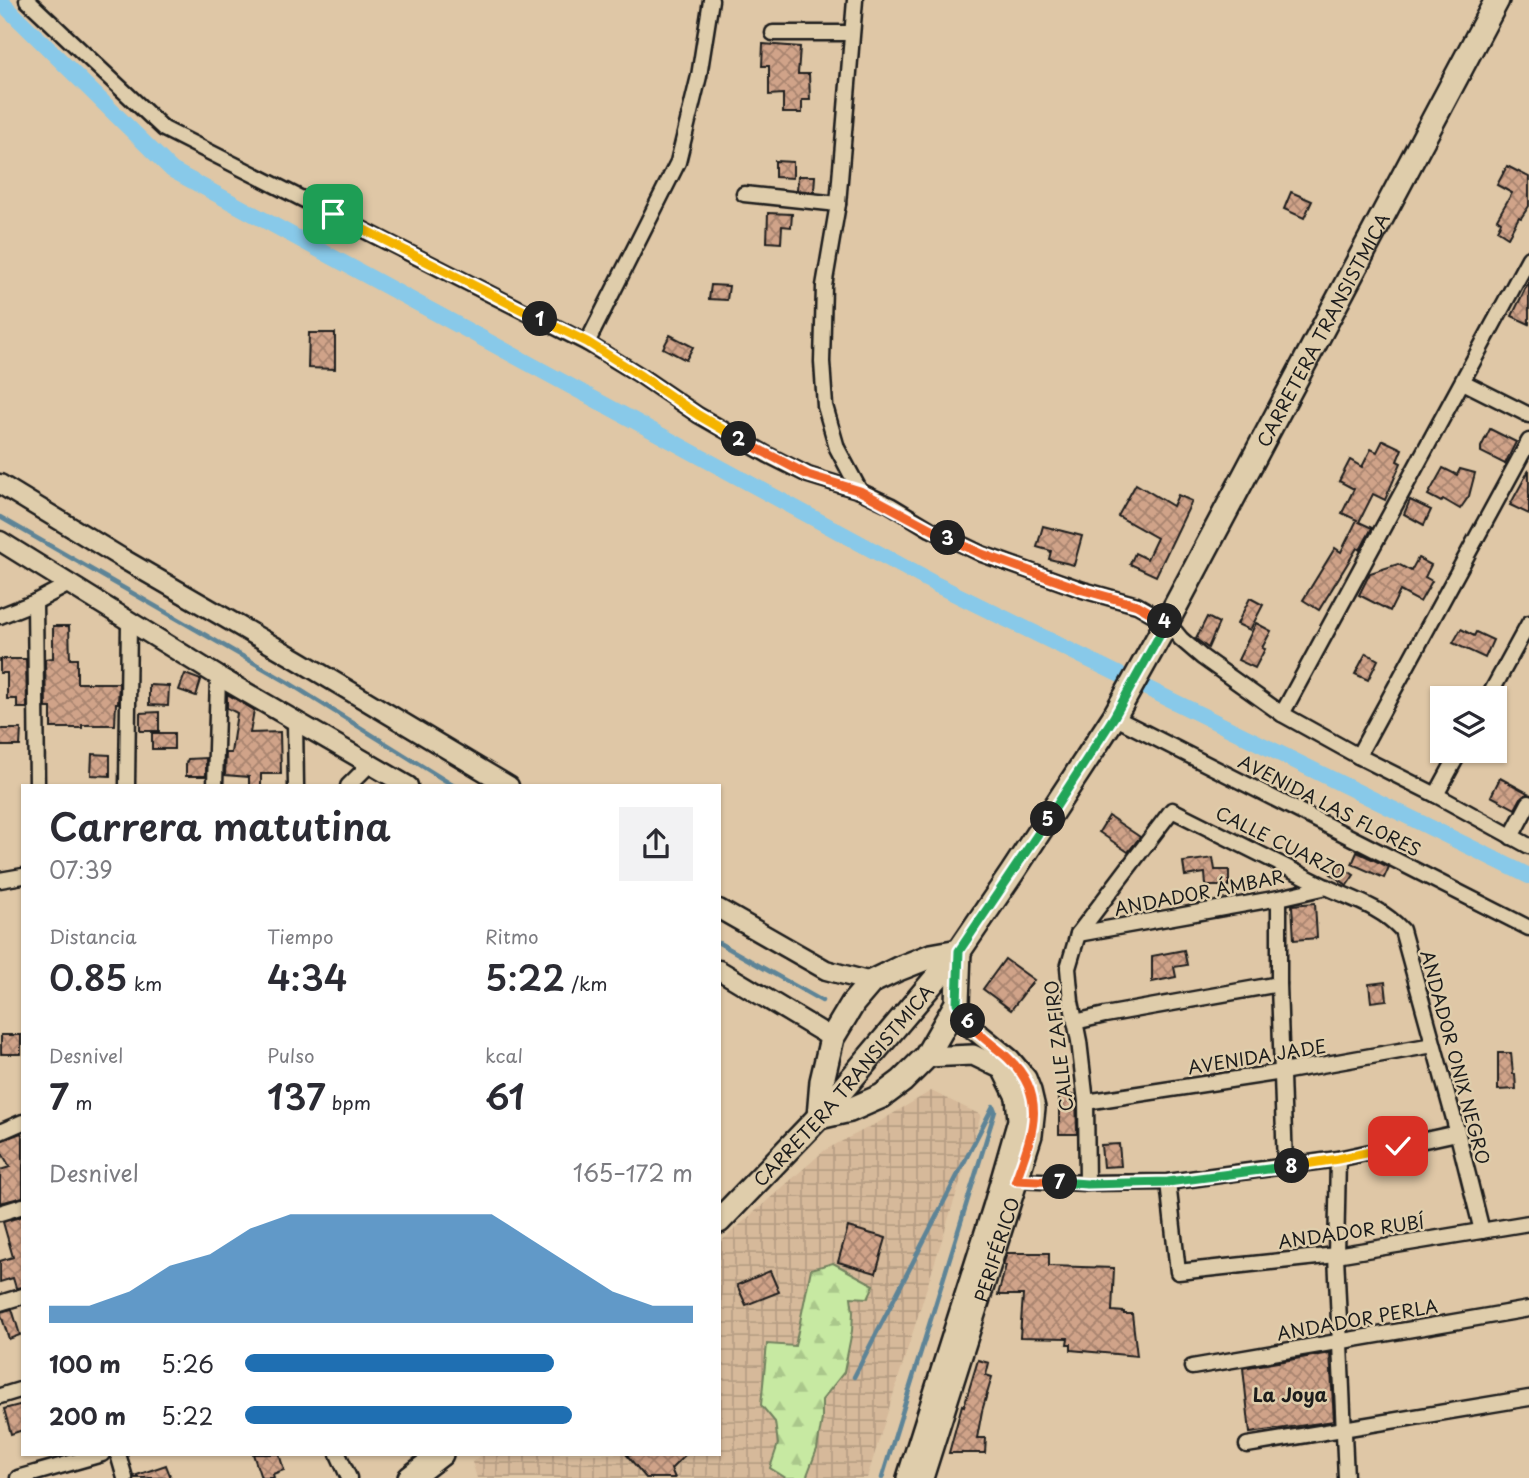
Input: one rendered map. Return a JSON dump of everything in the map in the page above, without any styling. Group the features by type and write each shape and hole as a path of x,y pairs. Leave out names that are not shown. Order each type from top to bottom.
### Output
{"main road":[{"name":"CARRETERA TRANSISTMICA","path":"721,1219 819,1117 959,951 1119,709 1497,0"},
{"path":"959,951 957,1003 926,1057 882,1096 850,1110 819,1117 822,1081 832,1038 853,1003 871,982 931,956 959,951"},
{"name":"PERIFÉRICO","path":"908,1478 993,1207 1018,1121 1026,1078 1010,1059 972,1028 957,1003"},
{"name":"PERIFÉRICO","path":"923,1478 1032,1135 1035,1108 1002,1069 973,1055 926,1057"},
{"path":"410,1478 438,1456"}],"street":[{"path":"27,0 164,129 587,342 698,415 808,475 860,491 890,505 930,530 982,554 1083,590 1137,605 1167,622 1181,639 1202,657 1282,714 1529,846"},
{"path":"587,342 678,162 699,76 711,0"},
{"path":"855,0 838,204 824,286 822,362 825,406 837,448 860,491"},
{"path":"773,33 851,33"},
{"path":"744,194 838,204"},
{"path":"1282,714 1529,258"},
{"path":"1463,382 1529,415"},
{"path":"1358,756 1529,440"},
{"path":"0,484 506,784"},
{"path":"0,541 218,676 405,784"},
{"path":"0,616 69,584"},
{"path":"35,602 37,784"},
{"path":"127,784 129,622"},
{"path":"1495,686 1529,623"},
{"path":"215,784 218,676"},
{"name":"AVENIDA LAS FLORES","path":"1119,709 1529,928"},
{"path":"295,722 296,784"},
{"path":"1436,795 1453,763"},
{"path":"350,784 370,764"},
{"path":"1511,837 1529,803"},
{"name":"CALLE CUARZO","path":"1171,810 1327,887 1374,907"},
{"name":"CALLE ZAFIRO","path":"1087,1184 1086,1102 1068,968 1079,934 1171,810"},
{"path":"0,880 21,876"},
{"name":"ANDADOR ÁMBAR","path":"1079,934 1327,887"},
{"path":"1279,898 1285,1167"},
{"name":"ANDADOR ONIX NEGRO","path":"1374,907 1392,919 1402,930 1482,1230"},
{"path":"721,910 826,970 871,982"},
{"path":"721,971 832,1038"},
{"path":"1076,1023 1105,1015 1279,984"},
{"name":"AVENIDA JADE","path":"1086,1102 1282,1072 1433,1045"},
{"path":"0,1132 21,1123"},
{"path":"1016,1180 1087,1184 1168,1182 1338,1159 1457,1133"},
{"path":"1338,1159 1336,1255 1346,1478"},
{"name":"ANDADOR RUBÍ","path":"1168,1182 1178,1272 1336,1255 1529,1223"},
{"path":"0,1213 21,1207"},
{"path":"0,1303 21,1297"},
{"name":"ANDADOR PERLA","path":"1192,1367 1529,1309"},
{"path":"0,1396 21,1390"},
{"path":"1247,1445 1529,1398"},
{"path":"18,1478 95,1456"},
{"path":"119,1456 125,1478"},
{"path":"339,1456 349,1478"}],"shaded area":[{"path":"931,1091 981,1115 867,1478 477,1478 472,1462 480,1456 721,1456 721,1241 825,1150"}],"green space":[{"path":"833,1263 874,1285 868,1298 851,1297 852,1331 844,1372 822,1400 817,1449 806,1478 786,1478 770,1468 778,1444 775,1422 761,1405 767,1344 795,1346 811,1269"}],"building":[{"path":"763,44 800,47 798,74 809,74 810,100 802,100 802,113 783,113 783,94 769,95 769,66 762,66"},
{"path":"775,161 793,162 793,178 775,177"},
{"path":"1507,166 1529,177 1529,206 1521,218 1519,217 1508,237 1497,230 1501,222 1497,219 1512,193 1497,185"},
{"path":"798,176 815,176 814,192 797,190"},
{"path":"1291,192 1312,201 1304,218 1284,209"},
{"path":"768,213 792,214 791,227 782,226 781,243 767,242"},
{"path":"1529,281 1529,324 1512,316"},
{"path":"711,285 729,286 727,300 709,299"},
{"path":"309,333 335,333 335,369 308,368"},
{"path":"670,335 693,347 686,360 663,348"},
{"path":"1490,429 1516,442 1505,464 1481,452"},
{"path":"1383,440 1402,449 1397,461 1401,463 1385,500 1373,494 1359,522 1372,528 1319,610 1303,600 1335,548 1341,552 1357,520 1342,513 1354,489 1339,481 1350,460 1362,467 1371,449 1377,452"},
{"path":"1443,468 1457,475 1460,469 1475,473 1469,496 1460,509 1443,499 1441,502 1428,495"},
{"path":"1529,470 1529,514 1510,505"},
{"path":"1136,484 1173,506 1178,495 1192,501 1156,576 1130,564 1135,553 1147,559 1157,538 1118,516"},
{"path":"1410,500 1431,510 1424,525 1404,514"},
{"path":"1043,526 1082,536 1074,565 1049,559 1051,551 1037,547"},
{"path":"1418,558 1431,565 1425,577 1432,581 1420,602 1400,591 1390,611 1359,595 1370,573 1398,564 1411,571"},
{"path":"1250,598 1263,605 1250,630 1237,624"},
{"path":"1207,617 1219,623 1208,648 1196,639"},
{"path":"1256,623 1271,631 1255,668 1238,660"},
{"path":"53,626 69,626 70,659 77,659 77,683 119,683 115,725 51,728 51,708 46,708 45,659 53,658"},
{"path":"1461,629 1474,636 1476,632 1493,640 1485,658 1453,643"},
{"path":"1366,653 1378,660 1368,680 1355,674"},
{"path":"0,659 26,659 27,708 17,708 17,699 7,699 7,673 0,673"},
{"path":"185,674 201,680 196,696 179,690"},
{"path":"149,685 169,686 168,706 149,705"},
{"path":"227,694 254,710 250,733 280,732 281,774 261,774 261,784 249,784 249,777 225,775 226,753 231,753 237,713 227,708"},
{"path":"159,712 159,731 140,731 140,713"},
{"path":"0,729 21,729 20,746 0,746"},
{"path":"152,733 174,733 174,749 152,749"},
{"path":"92,754 110,755 110,776 91,775"},
{"path":"206,758 206,776 186,776 188,759"},
{"path":"1500,778 1528,793 1521,798 1515,809 1491,796"},
{"path":"1109,816 1140,837 1128,852 1099,832"},
{"path":"1357,852 1389,867 1384,878 1352,864"},
{"path":"1213,858 1215,870 1229,870 1229,886 1206,886 1205,873 1185,876 1183,862"},
{"path":"1338,864 1354,875 1347,885 1331,874"},
{"path":"1315,903 1317,938 1294,940 1292,905"},
{"path":"1184,950 1187,965 1174,967 1176,977 1152,982 1152,956"},
{"path":"1005,959 1034,980 1011,1010 983,989"},
{"path":"1385,982 1387,1000 1371,1002 1369,984"},
{"path":"1,1035 21,1035 21,1054 1,1054"},
{"path":"1498,1053 1511,1053 1516,1089 1498,1090"},
{"path":"1059,1095 1076,1095 1077,1134 1059,1134"},
{"path":"21,1133 21,1198 0,1203 0,1170 10,1167 0,1150 0,1141"},
{"path":"1119,1144 1121,1166 1103,1167 1101,1145"},
{"path":"21,1217 21,1287 16,1288 13,1278 0,1282 0,1261 13,1257 3,1222"},
{"path":"848,1227 886,1238 876,1273 838,1262"},
{"path":"1007,1253 1049,1253 1049,1266 1114,1268 1112,1311 1132,1314 1137,1356 1071,1350 1071,1344 1067,1344 1068,1338 1020,1337 1023,1295 998,1295"},
{"path":"770,1271 779,1292 746,1305 737,1285"},
{"path":"12,1309 20,1335 9,1339 0,1312"},
{"path":"1330,1353 1334,1421 1250,1433 1243,1368"},
{"path":"978,1360 989,1363 986,1375 992,1377 977,1438 986,1438 985,1453 949,1453 962,1405 964,1406"},
{"path":"21,1405 21,1431 11,1434 4,1409"},
{"path":"254,1456 280,1456 284,1470 273,1474 274,1478 261,1478"},
{"path":"628,1456 684,1456 671,1469 675,1478 646,1478"},
{"path":"166,1465 171,1478 134,1478 134,1476"}],"waterway":[{"path":"0,1 172,170 937,585 1529,876"},
{"path":"0,517 289,683 451,784"},
{"path":"721,944 822,1001"},
{"path":"854,1377 993,1106 995,1111 882,1478"}],"district":[{"name":"La Joya","path":"1290,1394"}],"route":[{"path":"333,214 587,342 698,415 808,475 860,491 890,505 930,530 982,554 1083,590 1137,605 1167,622 1114,717 959,951 957,1003 972,1028 1010,1059 1026,1078 1031,1091 1035,1108 1032,1135 1016,1180 1087,1184 1168,1182 1338,1159 1398,1146"}]}
